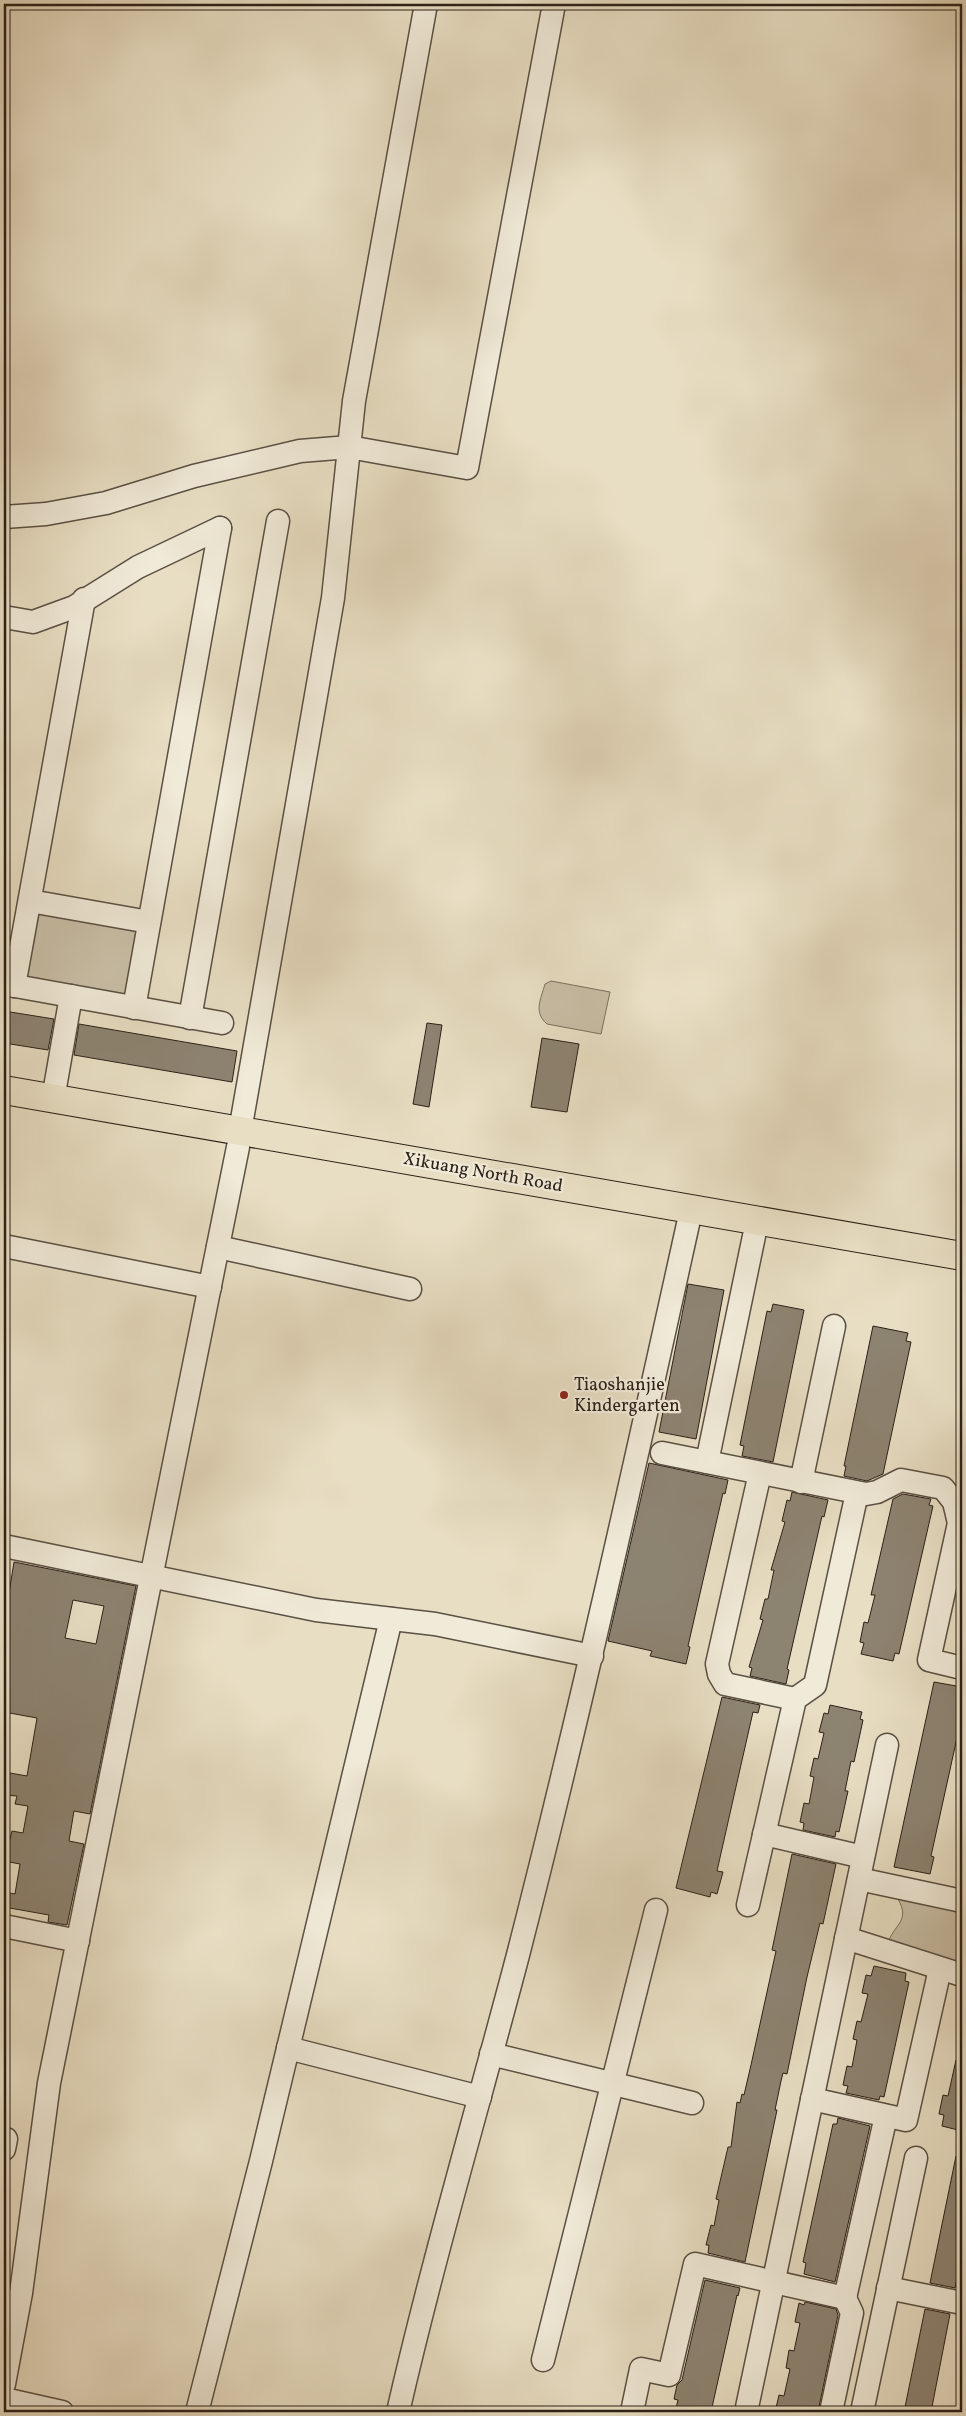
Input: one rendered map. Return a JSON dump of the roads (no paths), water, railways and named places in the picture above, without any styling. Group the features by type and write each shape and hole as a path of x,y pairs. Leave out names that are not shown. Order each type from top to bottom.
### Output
{"main road":[{"name":"Xikuang North Road","path":"4,1090 239,1139 688,1224 962,1272"},
{"name":"Xikuang North Road","path":"4,1106 239,1139 962,1256"}],"street":[{"path":"4,2384 22,2293 49,2083 239,1139 332,598 354,401 426,4"},
{"path":"4,517 46,514 98,505 136,496 194,476 300,451 349,447 467,468 554,4"},
{"path":"190,1018 278,521"},
{"path":"4,617 33,622 74,607 138,567 220,528 134,1008"},
{"path":"84,600 30,901 9,985 222,1024"},
{"path":"30,901 149,922"},
{"path":"53,1099 71,996"},
{"path":"398,2412 415,2338 480,2097 592,1656 688,1224"},
{"path":"707,1462 754,1236"},
{"path":"4,1246 210,1287"},
{"path":"218,1247 410,1289"},
{"path":"801,1482 834,1326"},
{"path":"662,1453 857,1493 877,1492 891,1483 907,1480 943,1488 954,1502 960,1523 929,1660 962,1668"},
{"path":"760,1473 718,1664 719,1674 725,1684 795,1699"},
{"path":"748,1905 795,1699 815,1685 857,1493"},
{"path":"4,1546 316,1610 434,1624 592,1656"},
{"path":"197,2412 288,2048 391,1619"},
{"path":"746,2412 887,1745"},
{"path":"764,1834 864,1857"},
{"path":"859,1879 962,1901"},
{"path":"543,2360 656,1910"},
{"path":"4,1926 78,1941"},
{"path":"846,1938 962,1975"},
{"path":"812,2099 906,2120 940,1969"},
{"path":"288,2048 480,2097"},
{"path":"491,2054 692,2103"},
{"path":"831,2412 852,2313 845,2298 886,2116"},
{"path":"862,2412 916,2158"},
{"path":"632,2412 641,2369 669,2375 695,2264 845,2298"},
{"path":"888,2288 962,2303"},
{"path":"4,2399 62,2412"}],"place":[{"name":"Tiaoshanjie Kindergarten","path":"564,1395"}]}
